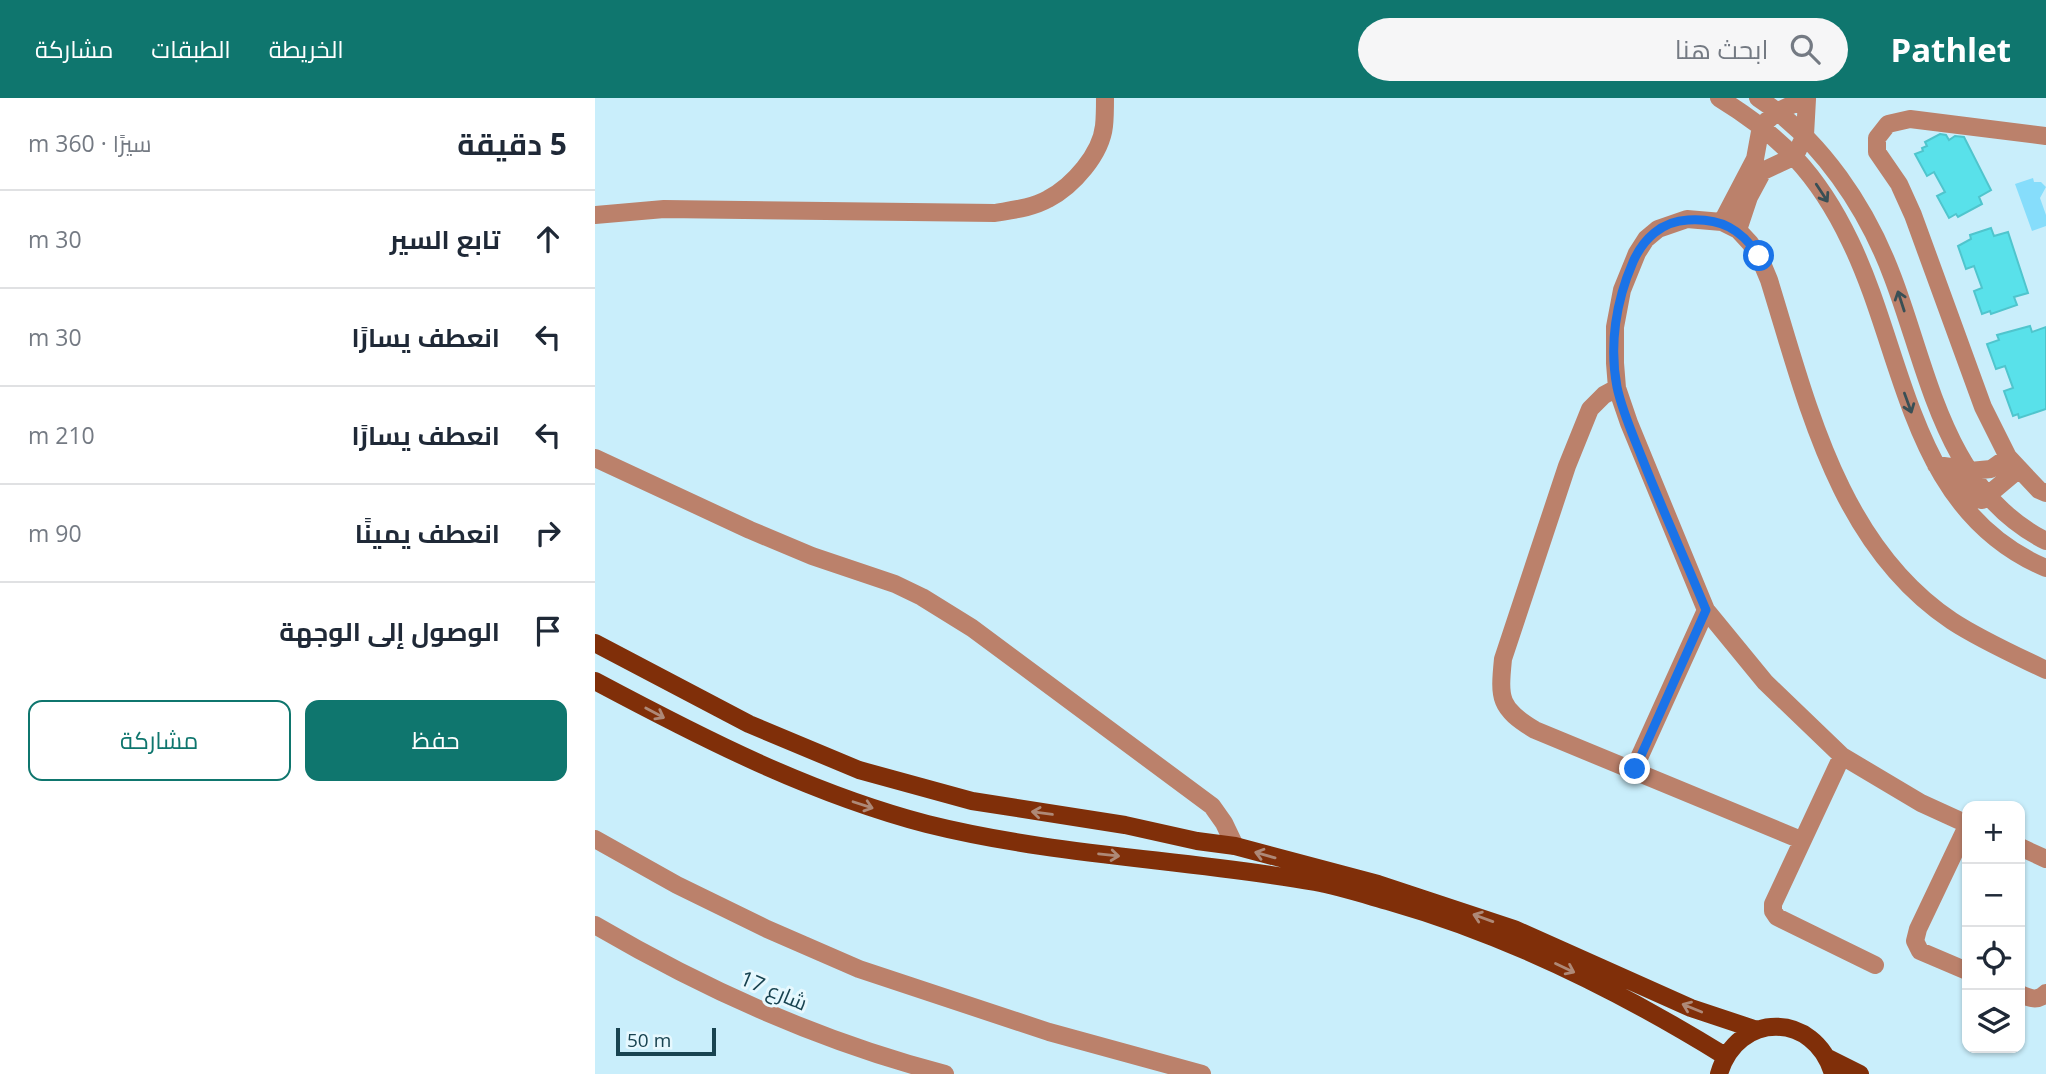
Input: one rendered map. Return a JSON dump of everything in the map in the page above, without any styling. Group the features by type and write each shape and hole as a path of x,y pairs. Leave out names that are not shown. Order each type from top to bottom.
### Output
{"main road":[{"path":"595,643 749,724 859,770 972,801 1125,825 1197,841 1235,846 1378,884 1470,913 1557,947 1691,1008 1757,1030"},
{"path":"595,681 752,762 842,798 925,823 968,834 1054,849 1213,866 1318,883 1399,904 1454,922 1586,977 1667,1020 1725,1056"},
{"path":"1719,1074 1725,1056 1739,1040 1757,1030 1777,1026 1798,1030 1815,1042 1830,1066 1860,1074"}],"street":[{"path":"595,215 664,209 995,213 1025,208 1049,199 1071,182 1091,159 1104,129 1105,98"},
{"path":"1719,98 1761,126 1795,156 1821,191 1858,258 1913,418 1935,465 1952,492 1990,534 2046,568"},
{"path":"1758,98 1778,111 1805,135 1854,200 1877,241 1893,278 1944,426 1970,471 2008,517 2046,541"},
{"path":"1807,98 1805,135 1795,156 1763,171 1730,226 1755,159 1761,126 1778,111 1807,98"},
{"path":"2046,136 1910,119 1888,124 1879,133 1876,143 1877,152 1899,184 1913,215 1983,407 2014,463 2046,494"},
{"path":"1962,823 1921,803 1842,756 1765,682 1706,610 1647,469 1617,388 1614,344 1617,308 1637,253 1646,239 1669,224 1686,219 1730,226 1750,243 1769,280 1825,452 1841,490 1882,555 1902,579 1951,620 2046,670"},
{"path":"1617,388 1604,395 1590,409 1567,466 1503,659 1503,704 1516,718 1535,730 1635,769 1801,840"},
{"path":"595,458 799,551 895,584 948,612 1212,806 1235,846"},
{"path":"1970,471 2014,463"},
{"path":"1935,465 1951,467 1975,498 1982,500 2014,463"},
{"path":"1635,769 1706,610"},
{"path":"1842,756 1801,840 1773,904 1773,911 1777,917 1875,965"},
{"path":"1962,836 1918,929 1915,941 1920,951 1962,969"},
{"path":"595,839 677,885 756,924 859,969 1049,1032 1197,1073"},
{"path":"2025,850 2046,859"},
{"name":"شارع 17","path":"595,925 669,967 767,1012 919,1071 945,1074"},
{"path":"2025,996 2033,999 2043,997 2046,993"}],"water":[{"path":"2033,178 2034,182 2041,182 2046,187 2040,198 2046,215 2046,226 2032,231 2015,184"}],"building":[{"path":"1940,134 1946,135 1949,140 1955,136 1964,137 1991,190 1979,197 1982,204 1958,217 1956,214 1949,218 1937,196 1945,192 1934,172 1927,176 1915,154 1923,151 1922,148 1927,146 1925,142"},
{"path":"1991,228 1994,236 2008,232 2028,293 2014,297 2017,305 1991,314 1990,311 1982,314 1974,291 1982,288 1974,266 1966,269 1958,246 1971,239 1970,235"},
{"path":"2030,326 2032,332 2046,327 2046,409 2019,418 2018,414 2013,416 2004,391 2013,388 2005,366 1996,369 1987,344 1999,340 1997,335"}],"route":[{"path":"1635,769 1706,610 1667,519 1617,388 1614,344 1617,308 1637,253 1646,239 1669,224 1686,219 1722,222 1738,230 1759,256"}]}
